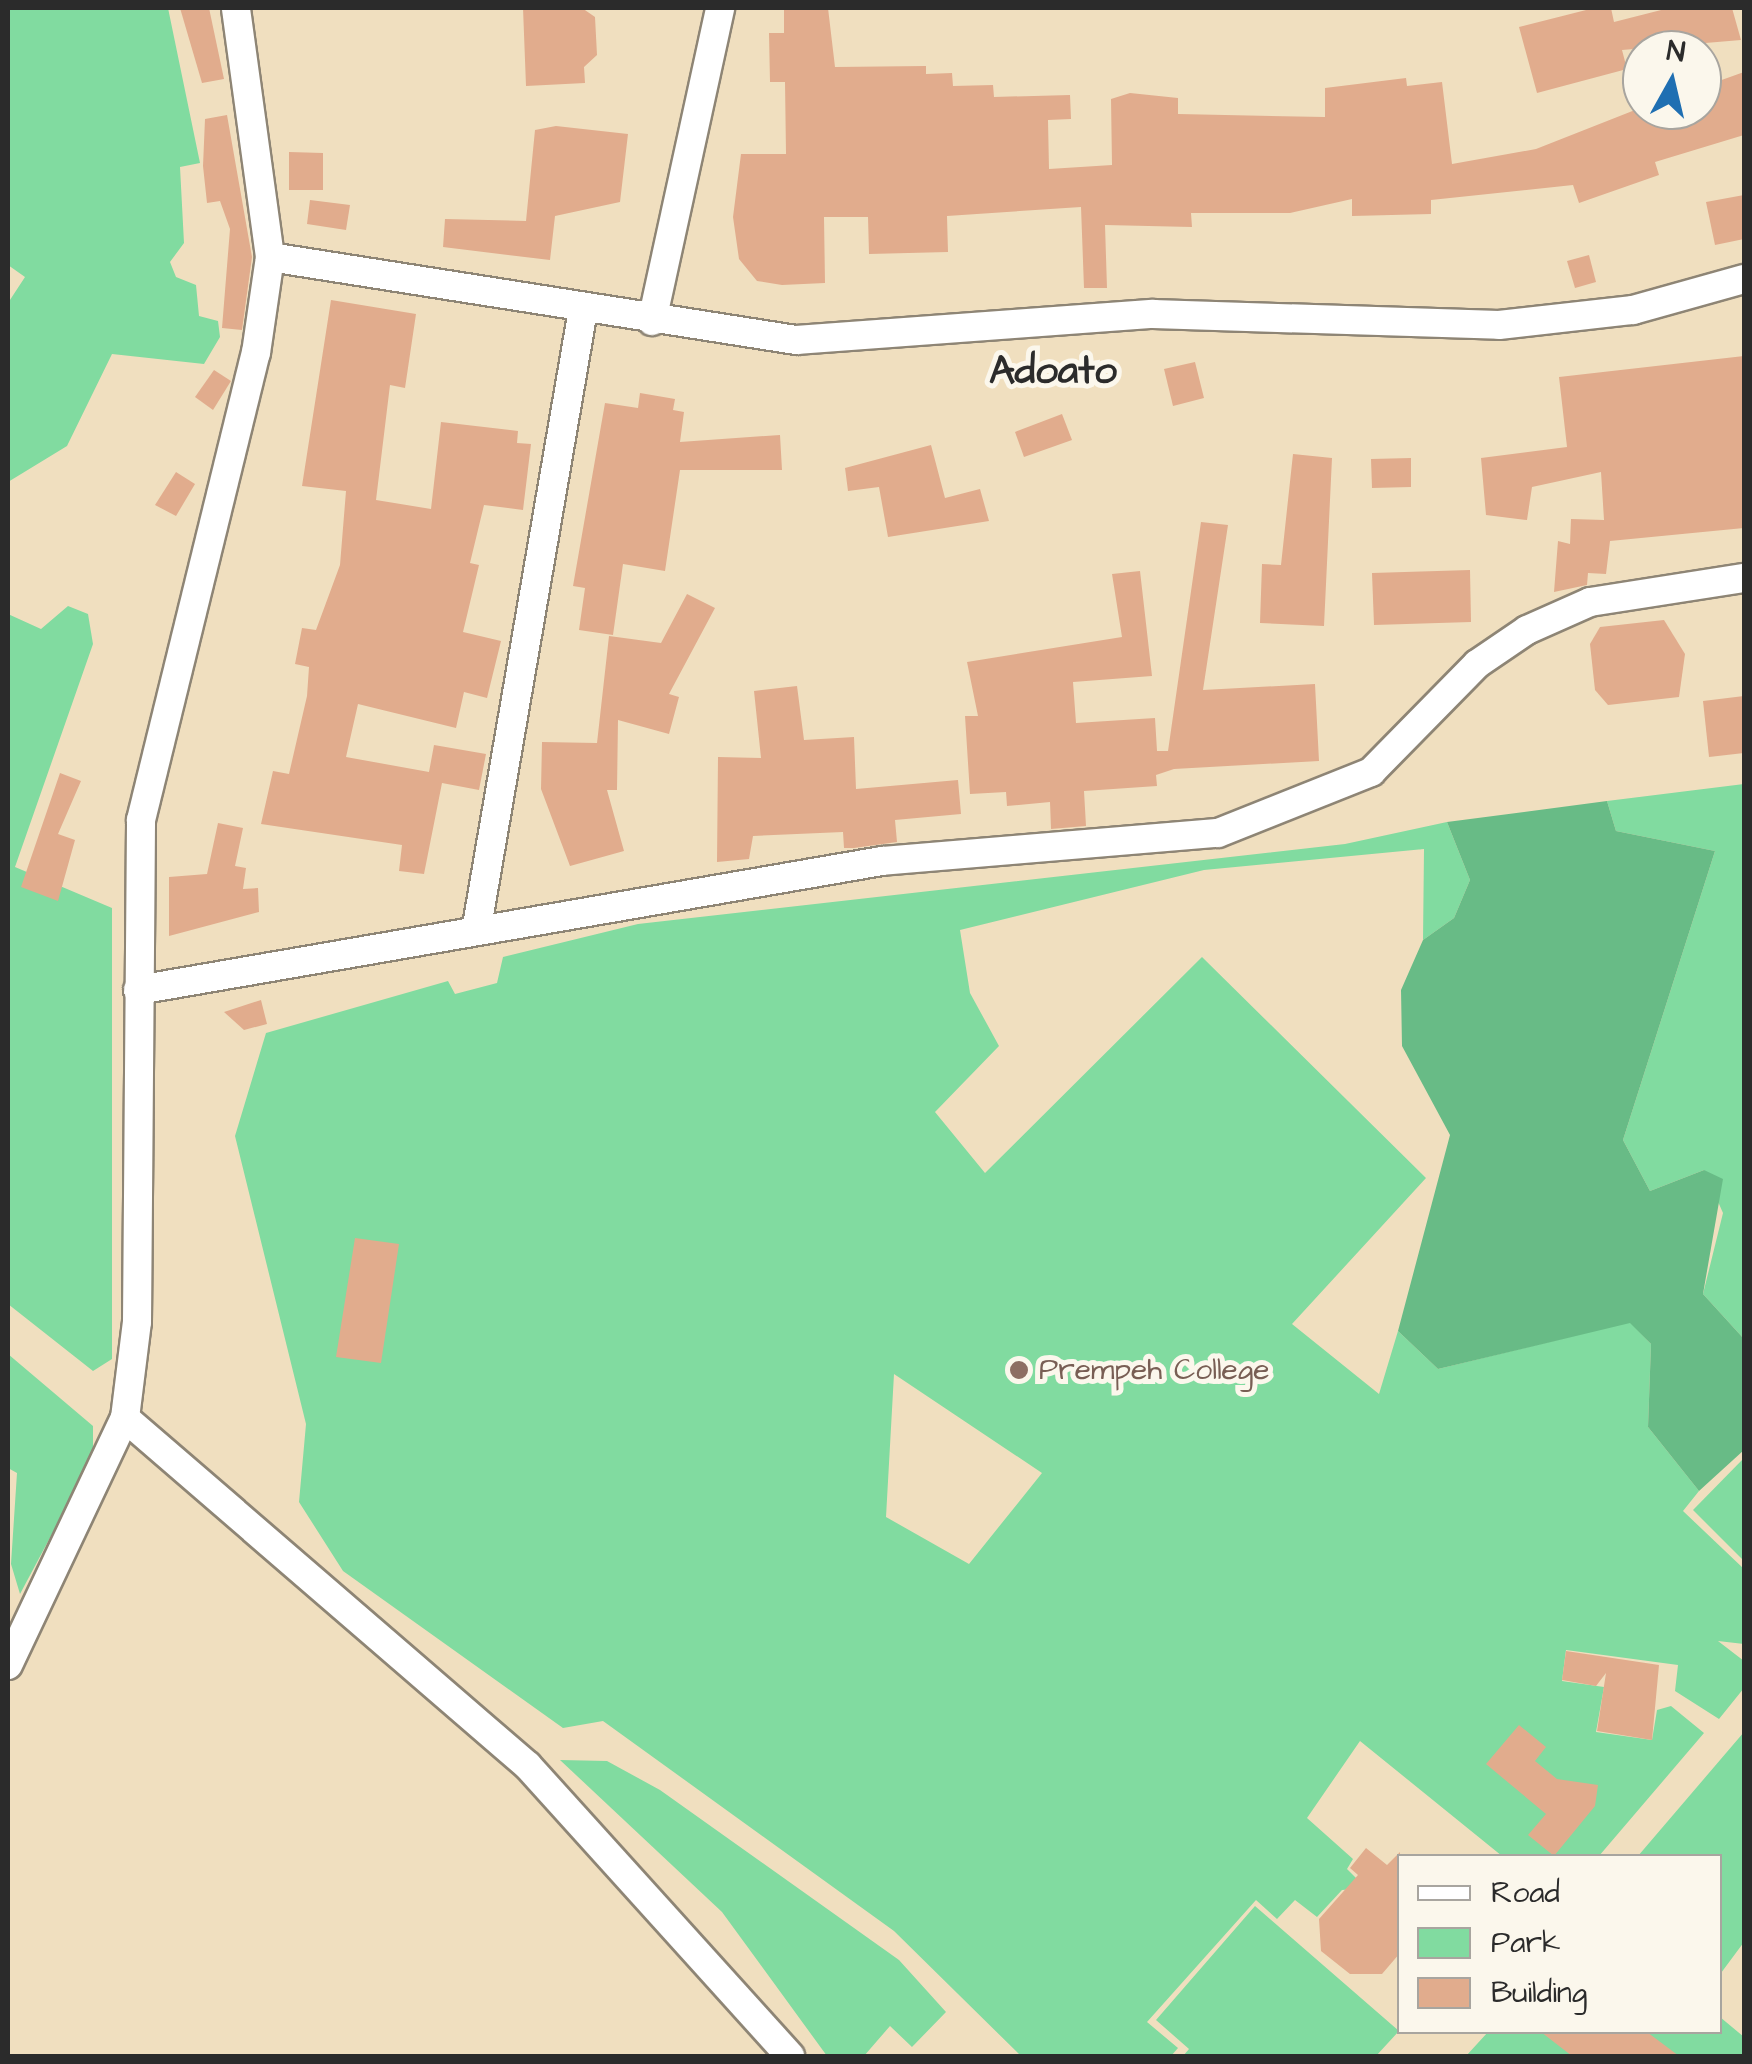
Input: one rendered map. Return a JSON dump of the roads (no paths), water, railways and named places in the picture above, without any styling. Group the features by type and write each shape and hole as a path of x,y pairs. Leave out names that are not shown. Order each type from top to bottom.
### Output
{"street":[{"path":"8,1665 125,1418 137,1322 141,820 256,353 270,257 236,8"},
{"path":"652,321 720,8"},
{"path":"270,257 652,321 843,340 1153,314 1499,325 1633,310 1744,278"},
{"path":"477,926 582,310"},
{"path":"138,990 477,926 882,861 1218,833 1371,772 1477,664 1527,630 1590,602 1744,578"},
{"path":"125,1418 528,1766 790,2056"}],"place":[{"name":"Prempeh College","path":"1019,1370"}],"district":[{"name":"Adoato","path":"1053,372"}]}
